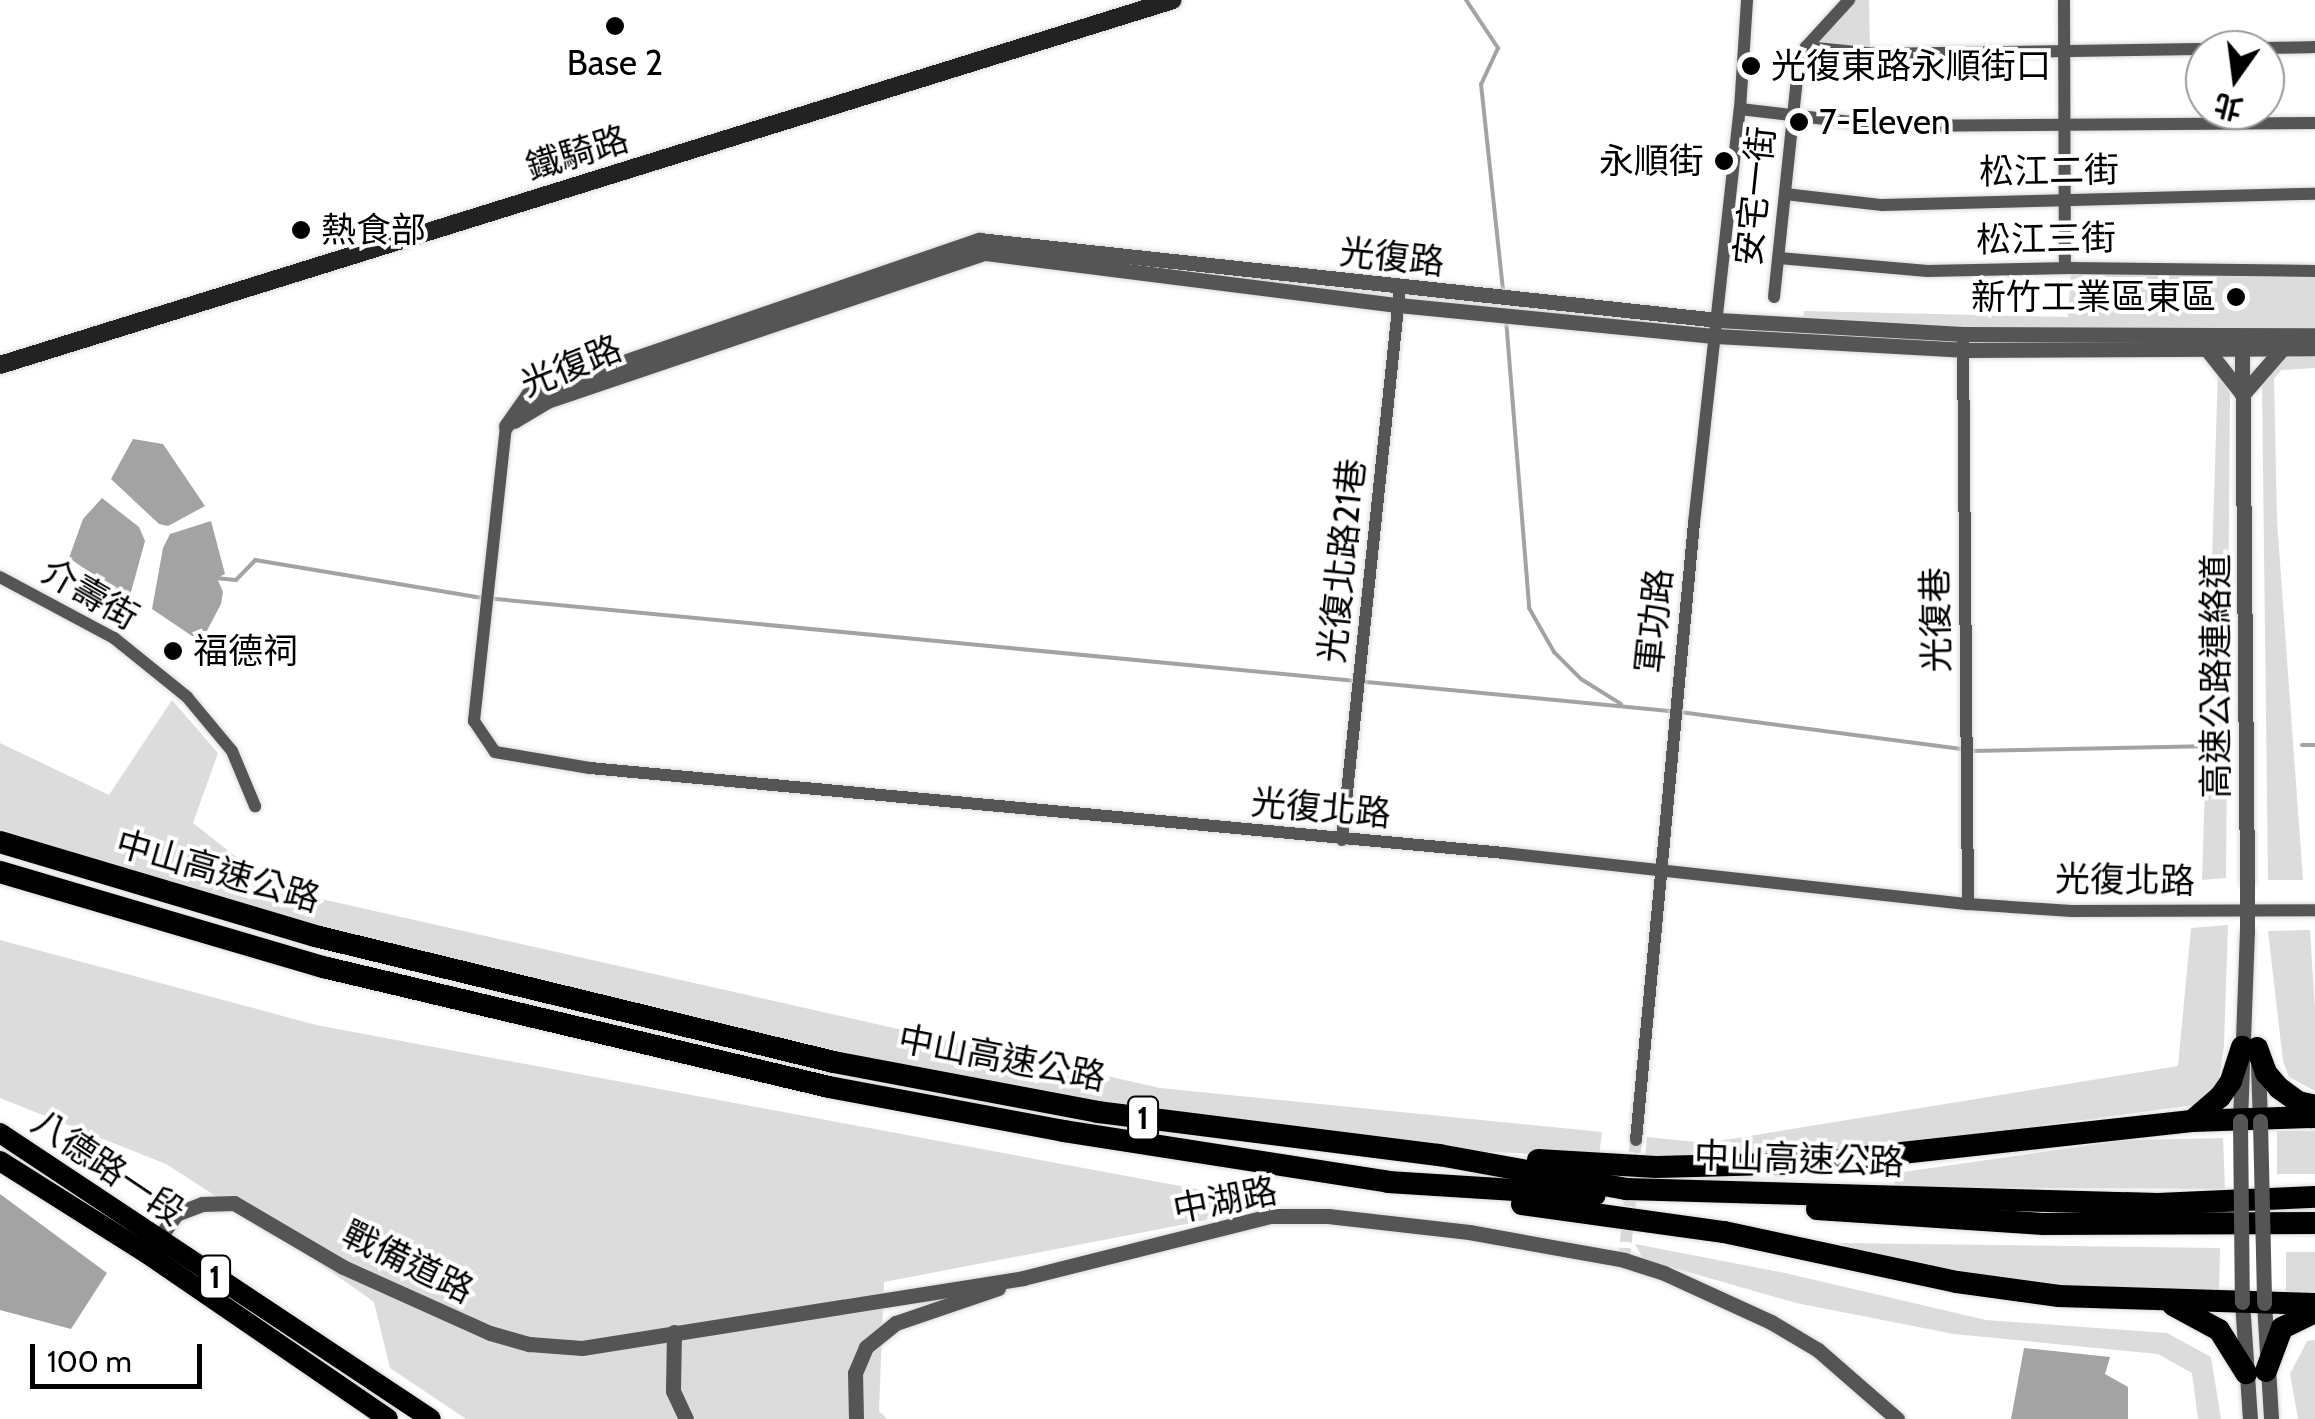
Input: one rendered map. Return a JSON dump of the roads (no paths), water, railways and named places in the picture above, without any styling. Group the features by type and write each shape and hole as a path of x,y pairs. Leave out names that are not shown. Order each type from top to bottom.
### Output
{"highway":[{"name":"中山高速公路","path":"0,842 314,936 834,1062 1098,1112 1440,1155 1626,1188 2158,1204 2315,1196"},
{"name":"中山高速公路","path":"0,872 323,967 828,1087 1064,1131 1388,1182 2044,1224 2315,1223"},
{"path":"2192,1120 2220,1098 2249,1048 2279,1088 2298,1102 2315,1106"},
{"path":"1440,1155 1656,1167 1811,1163 2192,1120 2315,1117"},
{"path":"1388,1182 1724,1232 1957,1282 2059,1296 2315,1304"},
{"path":"2161,1300 2205,1319 2256,1372 2282,1328 2315,1312"}],"main road":[{"name":"鐵騎路","path":"0,365 1173,0"},
{"name":"八德路一段","path":"0,1133 388,1419"},
{"name":"八德路一段","path":"0,1161 152,1247 431,1419"}],"street":[{"path":"1747,0 1740,109 1885,126 2315,123"},
{"name":"安宅一街","path":"1774,297 1798,67 1806,47 1849,0"},
{"path":"2064,0 2065,268"},
{"path":"1806,47 1877,54 2315,47"},
{"name":"軍功路","path":"1636,1140 1677,693 1740,109"},
{"name":"松江二街","path":"1785,194 1882,205 2315,194"},
{"name":"光復路","path":"488,586 506,426 528,395 980,240 1399,297 1717,328 1963,342 2205,347 2242,341 2315,348"},
{"name":"松江三街","path":"1779,258 1876,270 2315,270"},
{"name":"光復北路21巷","path":"1342,840 1399,297"},
{"name":"光復路","path":"1963,342 2242,341 2315,335"},
{"name":"高速公路連絡道","path":"2242,341 2247,1017 2256,1372 2250,1419"},
{"name":"光復巷","path":"1963,342 1968,904"},
{"path":"2205,347 2244,395 2264,365 2284,348"},
{"name":"介壽街","path":"0,577 114,638 186,696 232,752 255,806"},
{"name":"光復北路","path":"488,586 474,721 495,752 590,768 1968,904 2072,911 2315,910"},
{"name":"戰備道路","path":"152,1247 176,1214 202,1204 234,1203 343,1268 490,1334 529,1344 582,1348 674,1332"},
{"name":"中湖路","path":"674,1332 1022,1278 1270,1216 1328,1216 1469,1232 1624,1260 1716,1296 1818,1350 1897,1419"},
{"path":"856,1419 855,1373 866,1347 896,1324 1022,1278"},
{"path":"674,1332 673,1391 686,1419"},
{"name":"高速公路連絡道","path":"2256,1372 2270,1419"}],"waterway":[{"path":"1466,0 1498,48 1481,84 1503,290"},
{"path":"1506,319 1529,608 1554,652 1581,679 1621,704"},
{"path":"216,578 236,580 255,560 475,597 1680,712 1962,749"},
{"path":"2302,745 2315,745"},
{"path":"1971,751 2201,746"}],"tunnel":[{"path":"1624,1260 1636,1140"}],"place":[{"name":"Base 2","path":"615,26"},
{"name":"光復東路永順街口","path":"1751,66"},
{"name":"7-Eleven","path":"1799,122"},
{"name":"永順街","path":"1724,161"},
{"name":"熱食部","path":"301,230"},
{"name":"新竹工業區東區","path":"2236,297"},
{"name":"福德祠","path":"173,651"}]}
